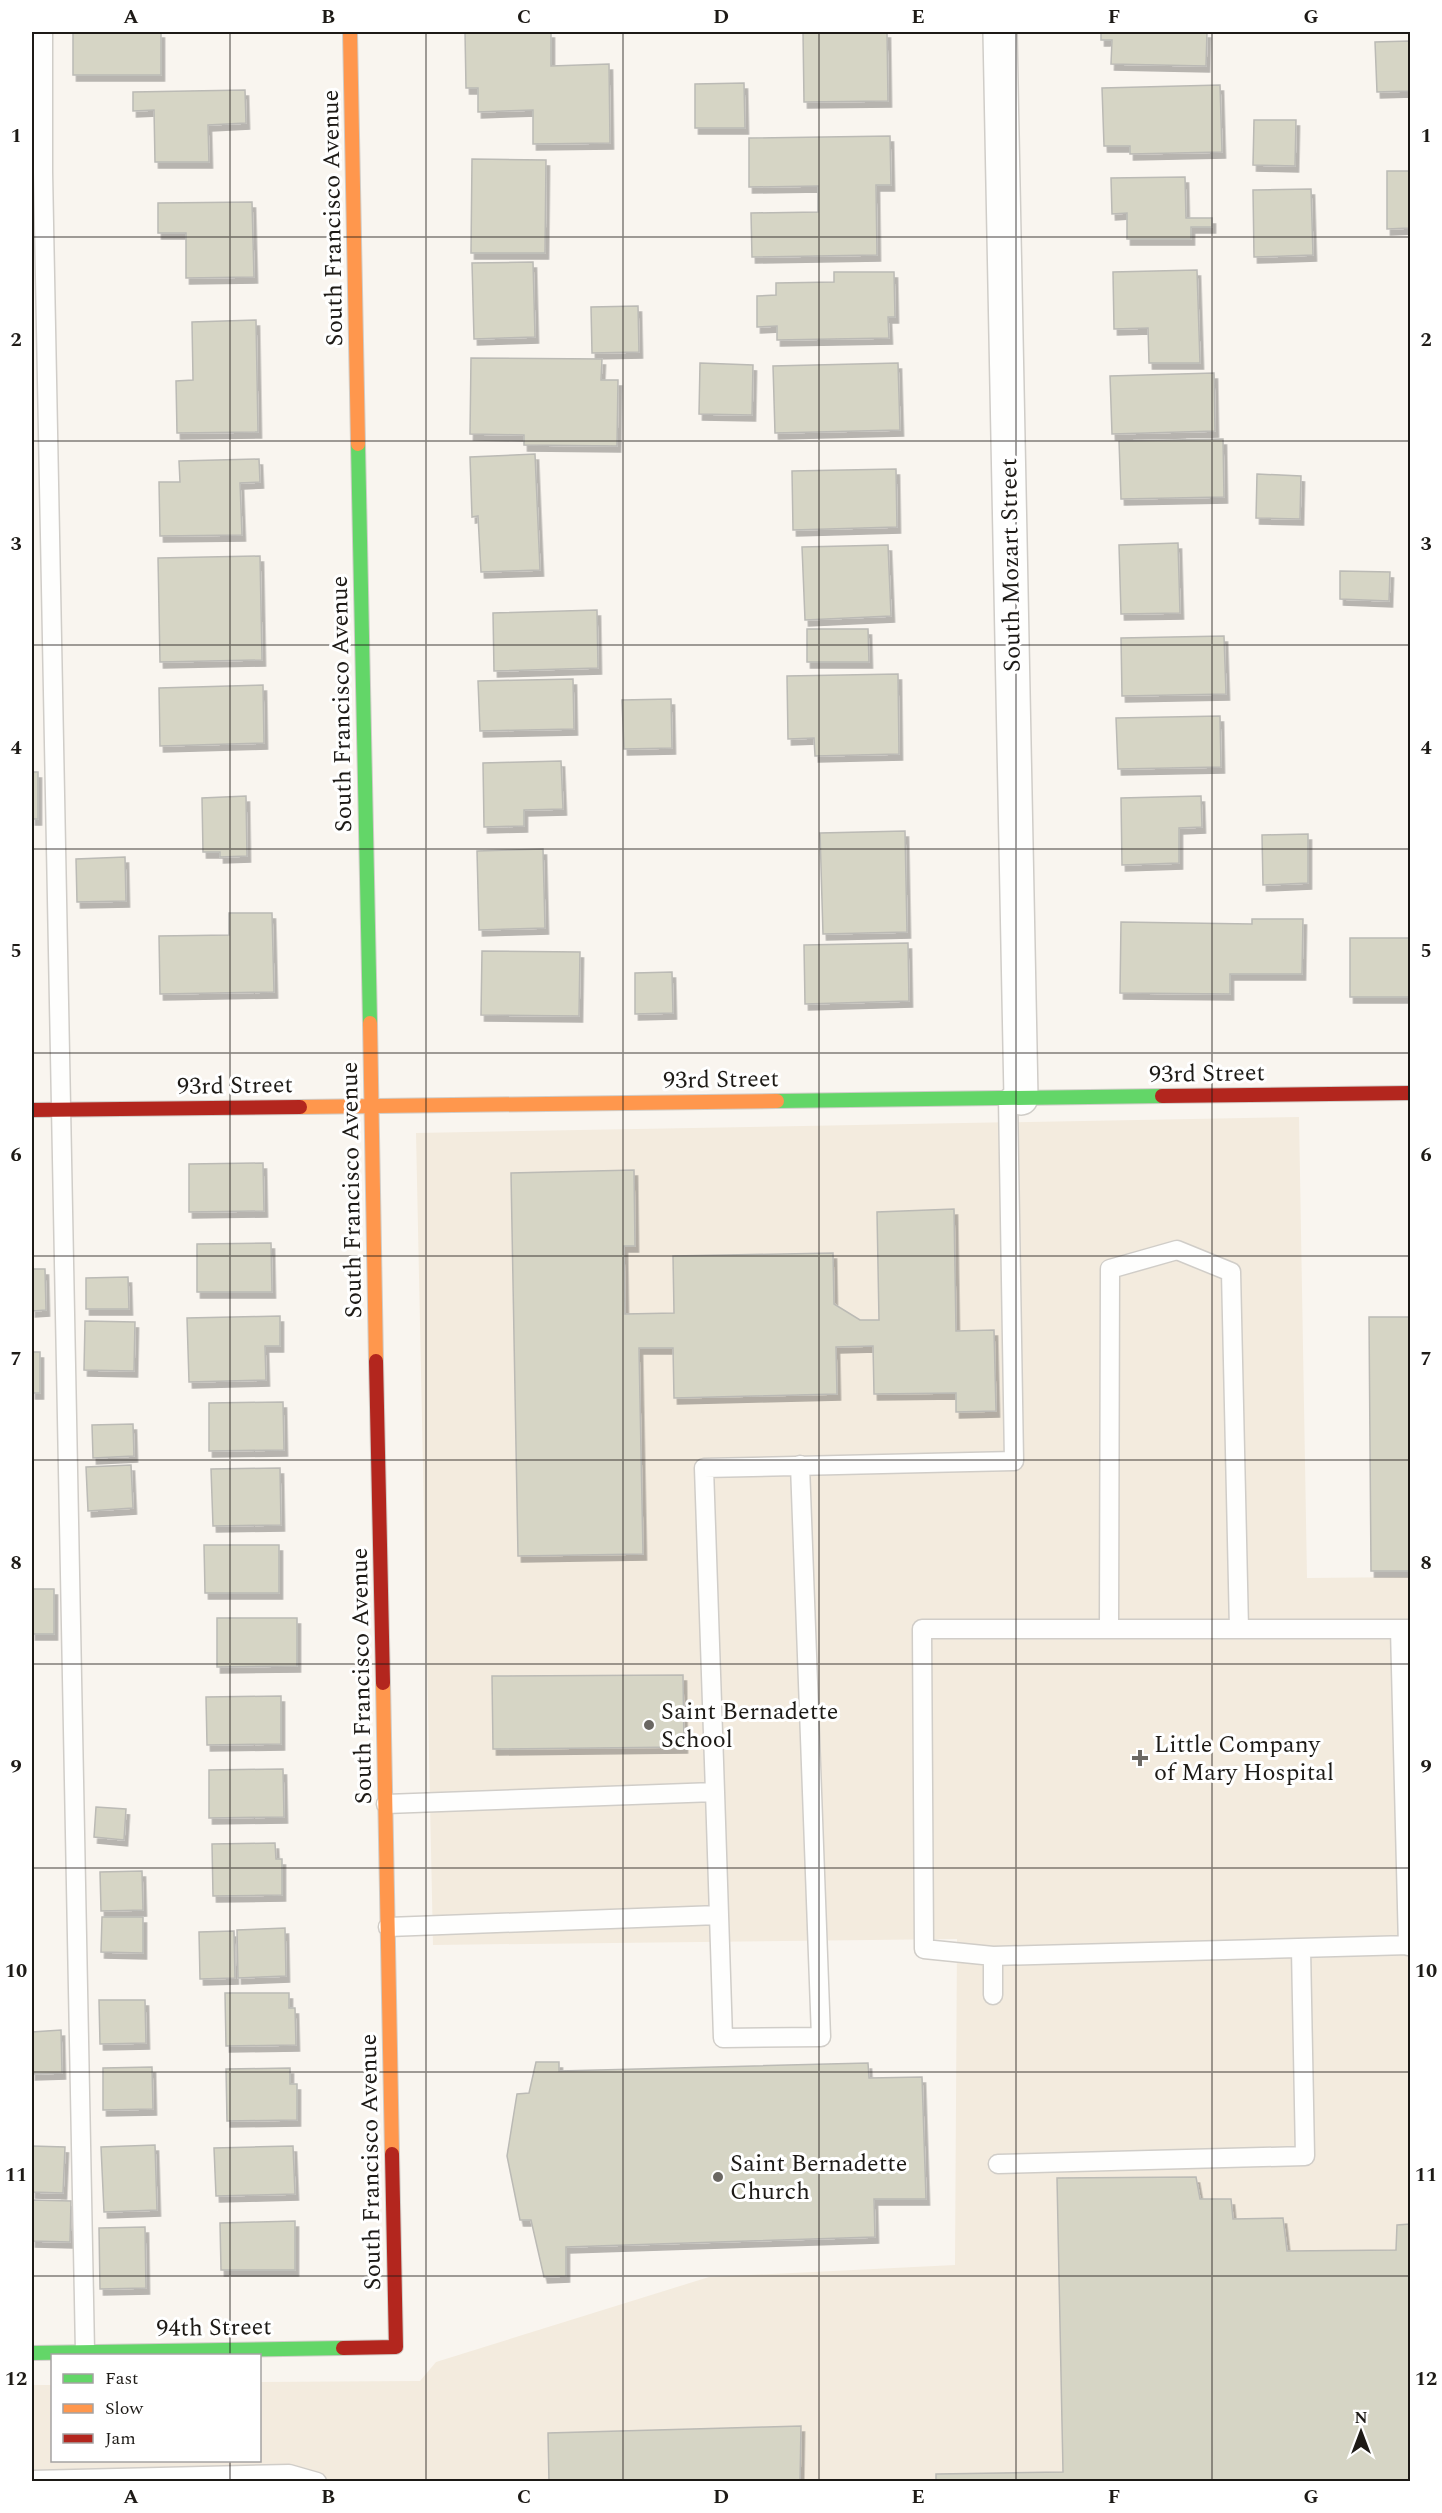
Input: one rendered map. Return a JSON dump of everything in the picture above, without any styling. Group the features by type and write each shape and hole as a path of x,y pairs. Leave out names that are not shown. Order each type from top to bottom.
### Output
{"street":[{"name":"South Francisco Avenue","path":"350,32 396,2347"},
{"name":"South Mozart Street","path":"1000,32 1014,1098"},
{"name":"93rd Street","path":"32,1110 1410,1093"},
{"name":"94th Street","path":"32,2353 396,2347"}],"lane":[{"path":"43,32 43,172 85,2352"},
{"path":"800,1465 821,2037 723,2038 704,1468 800,1465 1014,1461 1014,1098"},
{"path":"1109,1629 1110,1269 1177,1250 1231,1272 1239,1629"},
{"path":"922,1629 1109,1629 1405,1629 1409,1946 993,1956 924,1949 922,1629"},
{"path":"386,1804 715,1792"},
{"path":"388,1927 719,1915"},
{"path":"998,2164 1305,2156 1301,1949"},
{"path":"993,1956 993,1995"},
{"path":"32,2480 234,2478 289,2474 317,2481"}],"shaded area":[{"name":"Little Company of Mary Hospital","path":"1299,1117 1307,1578 1410,1577 1410,2481 32,2481 32,2385 51,2385 51,2462 261,2462 261,2382 420,2381 436,2362 709,2277 955,2265 957,1939 433,1945 416,1133"}],"building":[{"path":"73,32 161,32 161,75 73,75"},
{"path":"465,32 551,32 551,66 609,64 610,143 533,144 533,110 478,112 478,88 466,88"},
{"path":"803,32 887,32 888,101 804,102"},
{"path":"1101,32 1207,32 1206,66 1111,64 1112,40 1101,40"},
{"path":"1410,41 1410,159 1409,91 1377,92 1375,42"},
{"path":"744,83 745,128 695,128 695,84"},
{"path":"1220,85 1222,152 1130,154 1130,146 1104,146 1102,88"},
{"path":"245,90 246,123 208,125 209,162 155,162 154,110 133,111 133,92"},
{"path":"1254,120 1296,120 1295,166 1253,165"},
{"path":"890,136 891,185 876,185 877,255 752,257 751,213 818,212 818,186 749,187 749,138"},
{"path":"472,159 546,160 545,253 471,253"},
{"path":"1387,171 1410,171 1410,228 1387,229"},
{"path":"1185,177 1186,218 1212,218 1212,227 1191,227 1191,239 1127,239 1127,213 1112,214 1111,178"},
{"path":"1311,189 1313,255 1254,257 1253,190"},
{"path":"252,202 254,277 186,278 186,233 158,233 158,203"},
{"path":"533,262 535,337 474,339 472,263"},
{"path":"1197,270 1200,363 1149,363 1148,328 1114,329 1113,272"},
{"path":"834,272 894,272 895,317 888,317 889,338 777,340 777,326 757,327 757,296 776,295 776,283 834,282"},
{"path":"638,306 639,352 592,353 591,307"},
{"path":"256,320 258,432 177,433 176,381 193,380 192,322"},
{"path":"471,358 602,359 601,380 618,380 617,446 524,445 524,435 470,434"},
{"path":"700,363 753,365 752,415 699,414"},
{"path":"898,363 900,430 775,433 773,366"},
{"path":"1214,373 1215,431 1112,434 1110,376"},
{"path":"1223,439 1224,497 1121,499 1119,441"},
{"path":"535,454 540,570 481,572 478,516 472,517 470,457"},
{"path":"259,459 260,482 240,483 242,535 160,536 159,482 180,482 179,461"},
{"path":"896,469 897,527 793,530 792,471"},
{"path":"1257,474 1301,476 1300,519 1256,518"},
{"path":"1178,543 1180,613 1121,614 1119,545"},
{"path":"888,545 891,616 805,620 802,547"},
{"path":"260,556 262,660 160,662 158,558"},
{"path":"1340,571 1390,572 1389,601 1340,599"},
{"path":"597,610 598,668 494,671 493,613"},
{"path":"807,629 868,629 869,662 807,662"},
{"path":"1224,636 1226,694 1122,696 1121,638"},
{"path":"898,674 899,754 815,756 814,738 788,739 787,676"},
{"path":"573,679 574,729 480,731 478,681"},
{"path":"263,685 264,743 160,746 159,688"},
{"path":"671,699 672,748 624,749 622,700"},
{"path":"1220,716 1221,767 1118,769 1116,718"},
{"path":"561,761 563,809 524,810 524,826 484,827 483,763"},
{"path":"32,772 38,772 38,819 32,819"},
{"path":"246,796 247,856 220,857 220,852 203,852 202,798"},
{"path":"1201,796 1202,827 1179,828 1179,863 1122,865 1121,798"},
{"path":"905,831 907,932 823,934 820,833"},
{"path":"1308,834 1308,883 1263,885 1262,835"},
{"path":"543,849 545,928 479,930 477,851"},
{"path":"125,857 126,901 77,902 76,859"},
{"path":"229,913 272,913 274,992 160,994 159,936 229,935"},
{"path":"1252,919 1303,919 1302,974 1230,974 1230,994 1120,993 1121,922 1252,924"},
{"path":"1350,938 1410,938 1410,997 1350,997"},
{"path":"908,943 909,1001 805,1004 804,945"},
{"path":"482,951 580,952 579,1016 481,1015"},
{"path":"672,972 673,1013 635,1014 635,973"},
{"path":"263,1163 264,1211 189,1212 189,1164"},
{"path":"634,1170 635,1246 624,1246 625,1314 674,1313 673,1256 833,1253 834,1304 860,1320 879,1320 877,1212 954,1209 956,1331 994,1330 996,1411 956,1412 956,1393 874,1394 873,1346 836,1347 837,1394 674,1398 673,1348 639,1348 643,1554 518,1556 511,1173"},
{"path":"271,1243 272,1292 197,1292 197,1244"},
{"path":"32,1269 45,1269 46,1310 32,1311"},
{"path":"128,1277 129,1309 86,1309 86,1278"},
{"path":"280,1316 280,1346 265,1346 266,1380 189,1382 187,1318"},
{"path":"1369,1317 1410,1317 1410,1571 1371,1571"},
{"path":"85,1321 135,1322 134,1371 84,1370"},
{"path":"32,1352 40,1352 40,1393 32,1393"},
{"path":"283,1402 284,1450 209,1451 209,1403"},
{"path":"133,1424 134,1456 93,1458 92,1425"},
{"path":"131,1465 133,1508 88,1511 86,1467"},
{"path":"280,1468 281,1525 213,1526 211,1469"},
{"path":"204,1545 279,1545 279,1593 205,1593"},
{"path":"32,1589 54,1589 54,1634 32,1634"},
{"path":"217,1618 297,1618 297,1666 217,1667"},
{"path":"683,1675 684,1747 493,1749 492,1676"},
{"path":"281,1696 281,1744 207,1745 206,1697"},
{"path":"283,1769 284,1817 209,1818 209,1770"},
{"path":"96,1807 126,1809 124,1840 94,1837"},
{"path":"275,1843 276,1859 282,1859 282,1895 213,1896 212,1844"},
{"path":"142,1871 143,1910 101,1911 100,1872"},
{"path":"102,1917 143,1917 143,1953 101,1952"},
{"path":"285,1928 286,1976 238,1978 237,1930"},
{"path":"234,1931 235,1978 200,1979 199,1932"},
{"path":"225,1993 289,1993 289,2008 295,2008 296,2045 226,2046"},
{"path":"99,2000 145,2000 146,2043 100,2044"},
{"path":"61,2030 62,2073 32,2074 32,2032"},
{"name":"Saint Bernadette Church","path":"536,2062 559,2062 559,2071 868,2063 869,2078 922,2077 926,2199 874,2199 875,2237 566,2247 566,2276 544,2277 531,2220 520,2220 507,2156 517,2094 529,2093"},
{"path":"152,2067 153,2109 103,2110 103,2068"},
{"path":"290,2068 290,2084 297,2084 297,2120 227,2121 226,2069"},
{"path":"155,2145 157,2210 104,2212 101,2147"},
{"path":"32,2146 65,2147 63,2193 32,2192"},
{"path":"293,2146 295,2194 216,2196 214,2148"},
{"path":"1196,2177 1200,2199 1231,2199 1233,2219 1283,2218 1287,2251 1396,2250 1397,2225 1410,2224 1410,2482 936,2482 936,2474 1063,2472 1057,2178"},
{"path":"32,2200 71,2201 70,2242 32,2241"},
{"path":"295,2221 295,2270 221,2270 220,2223"},
{"path":"145,2227 146,2288 100,2289 99,2228"},
{"path":"801,2426 800,2482 549,2482 548,2433"}],"traffic: fast":[{"path":"358,444 370,1023"},
{"path":"777,1101 1162,1096"},
{"path":"32,2353 343,2348"}],"traffic: slow":[{"path":"350,32 358,444"},
{"path":"370,1023 376,1361"},
{"path":"300,1107 777,1101"},
{"path":"383,1683 392,2154"}],"traffic: jam":[{"path":"1162,1096 1410,1093"},
{"path":"32,1110 300,1107"},
{"path":"376,1361 383,1683"},
{"path":"343,2348 396,2347 392,2154"}],"place":[{"name":"Saint Bernadette School","path":"649,1725"},
{"name":"Little Company of Mary Hospital","path":"1140,1758"},
{"name":"Saint Bernadette Church","path":"718,2177"}]}
